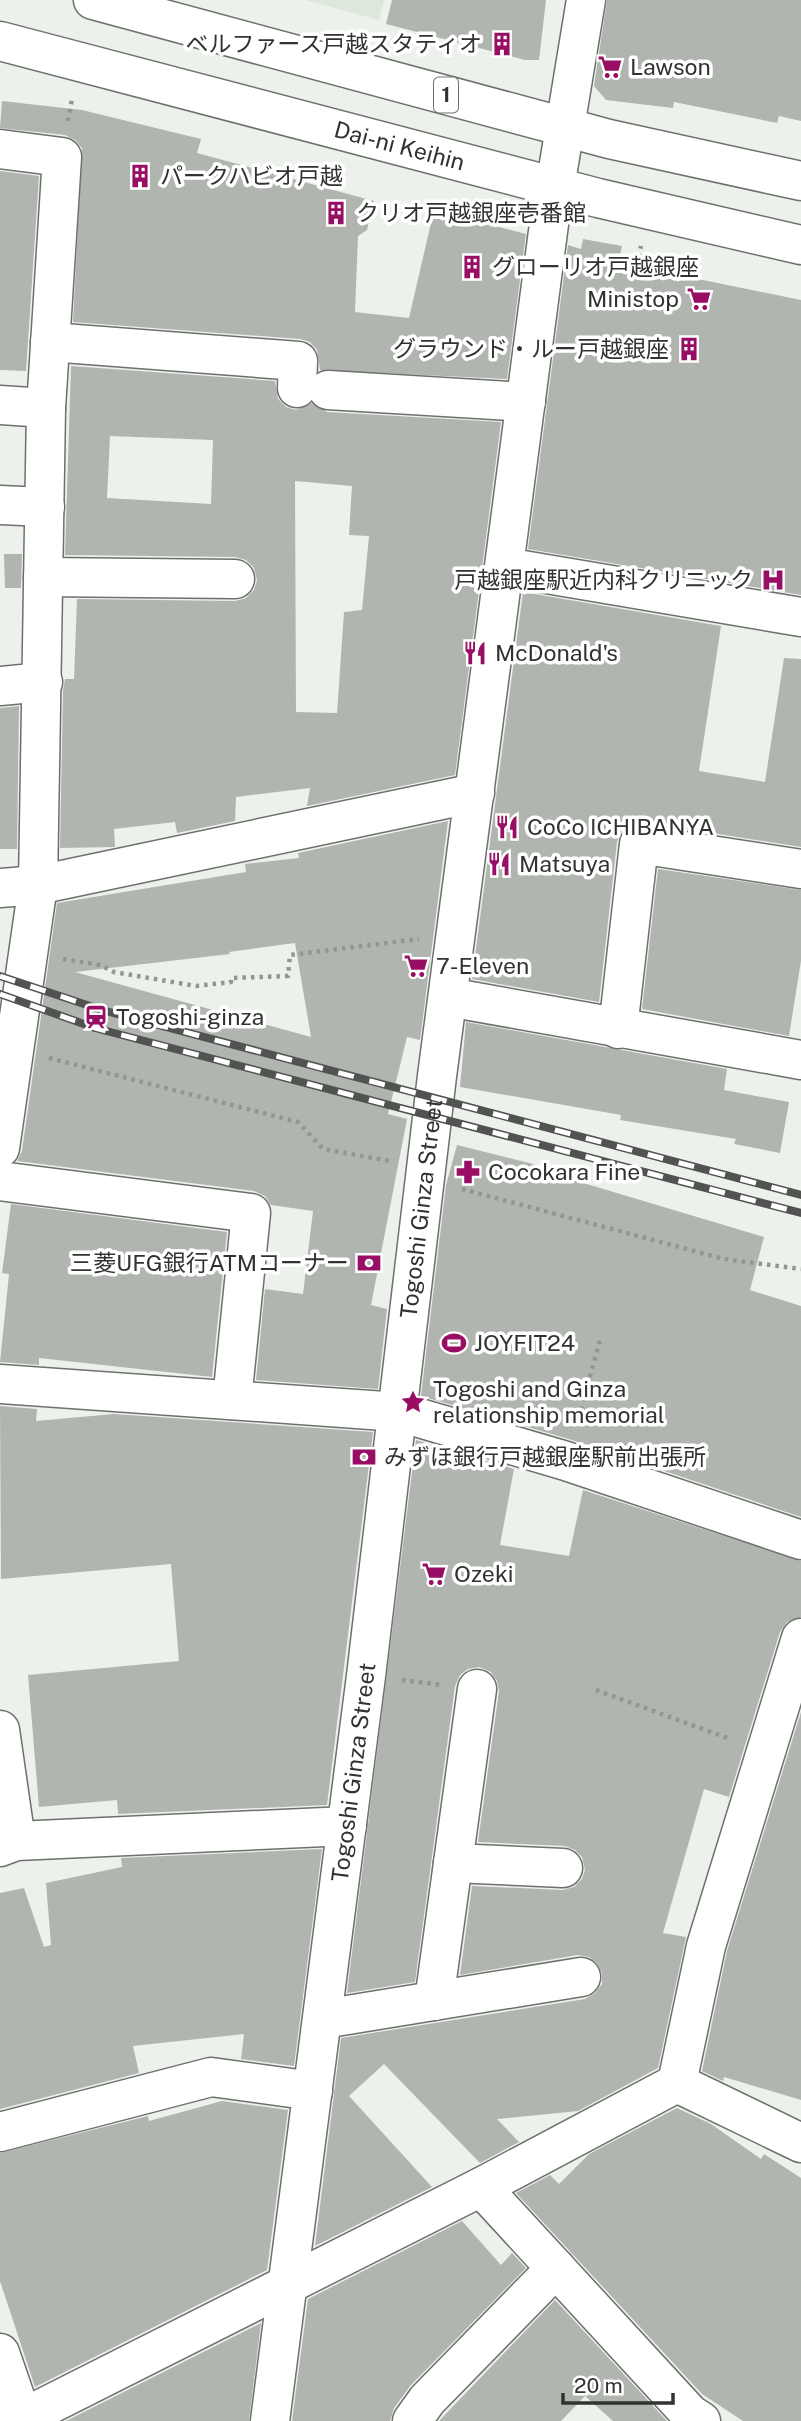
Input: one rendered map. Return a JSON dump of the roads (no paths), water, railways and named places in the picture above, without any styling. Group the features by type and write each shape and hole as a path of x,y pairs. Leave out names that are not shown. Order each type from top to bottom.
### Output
{"main road":[{"name":"1","path":"93,0 567,128 801,181"},
{"name":"Togoshi Ginza Street","path":"270,2421 399,1412 425,1173 526,402 556,186 586,0"},
{"name":"Dai-ni Keihin","path":"0,41 556,186 801,245"},
{"path":"0,149 61,157 46,408 38,885 29,950 11,1031 0,1148"},
{"path":"50,342 298,360 313,389 526,402"},
{"path":"0,405 46,408"},
{"path":"0,505 45,507"},
{"path":"505,567 801,617"},
{"path":"43,577 235,579"},
{"path":"0,686 43,682"},
{"path":"0,888 38,885 475,793"},
{"path":"618,1028 639,844 801,869"},
{"path":"448,997 801,1060"},
{"path":"0,1181 251,1213 232,1400"},
{"path":"0,1384 399,1412 566,1461 801,1540"},
{"path":"0,2353 19,2419 481,2187 677,2082 706,1946 801,1638"},
{"path":"434,2001 477,1689"},
{"path":"0,1730 8,1844 347,1825"},
{"path":"453,1863 563,1868"},
{"path":"323,2019 581,1977"},
{"path":"0,2132 211,2077 313,2091"},
{"path":"677,2082 801,2143"},
{"path":"481,2187 692,2419"},
{"path":"412,2421 427,2400 556,2268"}],"railway":[{"path":"0,976 102,1010 801,1195"},
{"path":"0,994 95,1028 801,1213"}],"place":[{"name":"ベルファース戸越スタティオ","path":"502,44"},
{"name":"Lawson","path":"610,67"},
{"name":"パークハビオ戸越","path":"140,176"},
{"name":"クリオ戸越銀座壱番館","path":"336,213"},
{"name":"グローリオ戸越銀座","path":"472,267"},
{"name":"Ministop","path":"699,299"},
{"name":"グラウンド・ルー戸越銀座","path":"689,349"},
{"name":"戸越銀座駅近内科クリニック","path":"773,580"},
{"name":"McDonald's","path":"475,653"},
{"name":"CoCo ICHIBANYA","path":"507,827"},
{"name":"Matsuya","path":"499,864"},
{"name":"7-Eleven","path":"416,966"},
{"name":"Togoshi-ginza","path":"96,1017"},
{"name":"Cocokara Fine","path":"468,1172"},
{"name":"三菱UFG銀行ATMコーナー","path":"369,1263"},
{"name":"JOYFIT24","path":"454,1343"},
{"name":"Togoshi and Ginza relationship memorial","path":"413,1402"},
{"name":"みずほ銀行戸越銀座駅前出張所","path":"364,1457"},
{"name":"Ozeki","path":"434,1574"}]}
